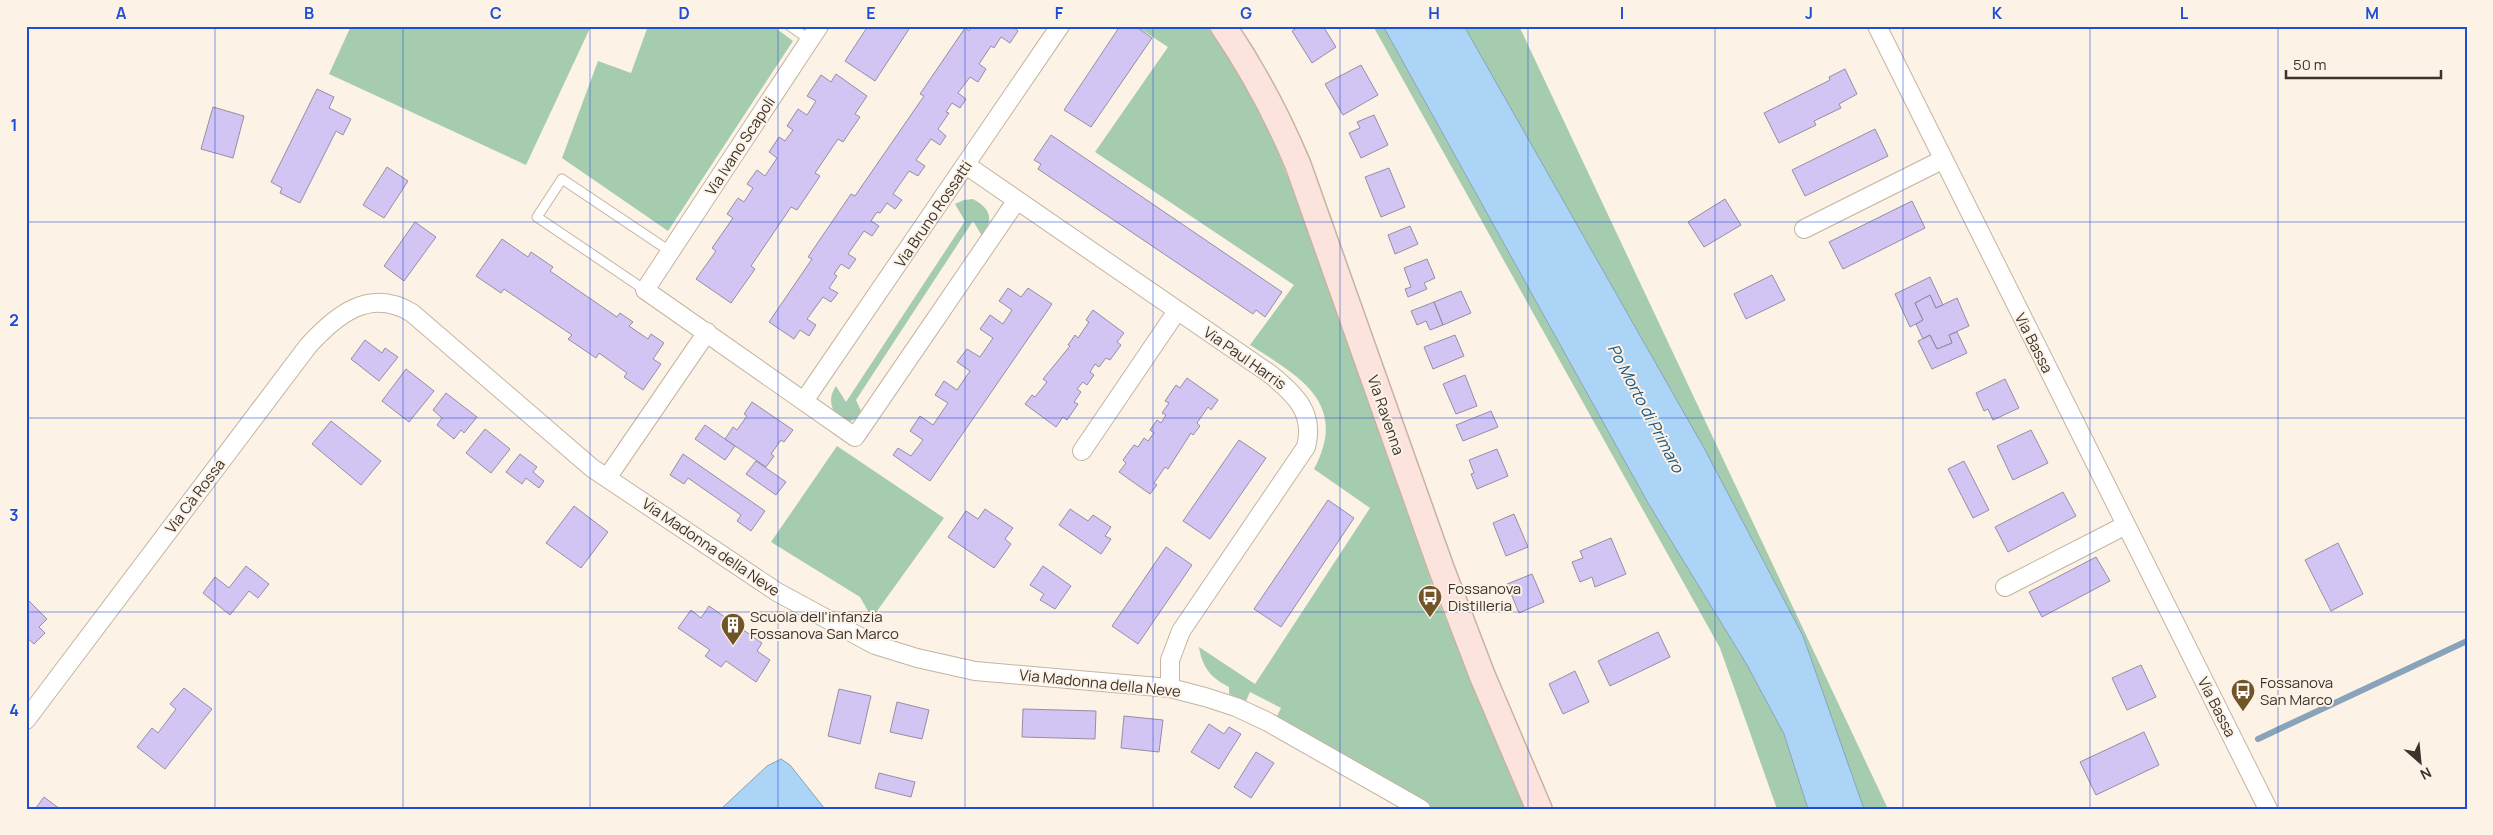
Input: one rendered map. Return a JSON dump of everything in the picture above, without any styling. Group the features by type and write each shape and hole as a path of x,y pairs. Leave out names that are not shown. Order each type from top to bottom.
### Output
{"main road":[{"name":"Via Ravenna","path":"1222,26 1265,93 1298,165 1441,568 1482,674 1539,809"}],"street":[{"name":"Via Bruno Rossatti","path":"804,400 1060,26"},
{"name":"Via Bassa","path":"1877,26 1942,160 2268,809"},
{"name":"Via Ivano Scapoli","path":"645,290 815,33"},
{"path":"1804,229 1942,160"},
{"name":"Via Paul Harris","path":"966,165 1270,374 1293,392 1304,407 1309,435 1306,447 1181,631 1170,660 1170,688"},
{"path":"645,290 855,436 1017,200"},
{"name":"Via Madonna della Neve","path":"385,302 412,313 569,450 608,478 777,592 875,645 917,658 975,671 1170,688 1236,708 1268,722 1421,809"},
{"name":"Via Cà Rossa","path":"26,720 308,346 327,324 342,313 369,304 385,302"},
{"path":"1082,450 1177,311"},
{"path":"608,478 707,332"},
{"path":"2005,587 2126,525"}],"lane":[{"name":"Via Ivano Scapoli","path":"790,26 815,33"},
{"path":"645,290 537,217 562,179 671,252"}],"green space":[{"path":"351,26 591,26 526,165 329,74"},
{"path":"648,26 773,26 793,41 668,231 562,158 598,61 631,73"},
{"path":"1136,26 1207,26 1253,96 1300,208 1438,601 1528,809 1430,809 1276,718 1281,708 1250,692 1246,701 1229,694 1229,687 1212,676 1205,666 1199,647 1255,684 1370,508 1314,469 1323,446 1326,426 1322,409 1314,394 1286,369 1250,345 1294,285 1095,152 1168,47"},
{"path":"1373,26 1519,26 1888,809 1777,809 1720,648"},
{"path":"973,199 984,207 989,215 986,230 982,236 973,221 856,400 863,415 851,421 842,421 833,409 831,400 833,391 836,386 846,402 965,221 955,204"},
{"path":"837,446 944,518 872,618 860,597 771,542"}],"water":[{"name":"Po Morto di Primaro","path":"1383,26 1464,26 1704,448 1803,636 1864,809 1808,809 1784,734 1747,665 1648,503"},
{"path":"781,759 790,765 825,809 721,809 767,766"}],"building":[{"path":"868,26 911,26 875,81 845,61"},
{"path":"972,26 1012,26 1018,31 1010,43 1001,37 994,48 991,46 979,64 986,69 978,82 970,77 958,93 966,99 960,108 952,103 946,112 949,113 938,129 946,136 940,145 931,139 916,160 925,166 918,176 909,171 893,194 902,200 895,209 887,203 880,213 877,212 871,221 879,226 872,236 864,231 848,254 856,259 849,269 841,264 834,274 837,276 829,288 838,293 831,302 823,297 807,319 816,325 809,336 800,330 794,339 769,322 812,259 808,257 851,194 855,196 924,96 920,94 965,28 969,31"},
{"path":"1120,26 1135,26 1152,38 1091,127 1064,110"},
{"path":"1300,26 1323,26 1336,47 1312,63 1292,31"},
{"path":"1361,65 1378,95 1343,115 1325,84"},
{"path":"1845,69 1857,94 1839,104 1841,108 1814,121 1816,125 1779,143 1764,113 1830,80 1829,77"},
{"path":"836,74 867,96 855,114 860,117 843,142 838,139 815,173 820,176 797,210 791,207 751,266 755,269 731,303 696,279 716,251 712,248 733,218 727,214 738,198 744,202 753,188 747,184 757,170 765,176 777,158 769,152 779,137 785,141 793,130 787,126 798,109 807,115 816,101 807,96 821,75 831,82"},
{"path":"317,89 334,97 329,108 351,119 343,135 336,131 300,203 280,193 282,188 271,182"},
{"path":"213,107 244,116 233,158 201,149"},
{"path":"1374,115 1388,145 1361,158 1349,133 1360,128 1357,122"},
{"path":"1875,129 1888,156 1805,196 1792,170"},
{"path":"1051,135 1282,292 1265,317 1256,310 1253,314 1038,169 1041,164 1034,160"},
{"path":"387,167 408,181 384,218 363,205"},
{"path":"1389,168 1405,207 1381,217 1365,177"},
{"path":"1725,199 1741,225 1704,247 1688,222"},
{"path":"1912,201 1925,228 1843,269 1829,242"},
{"path":"415,222 436,237 404,281 384,266"},
{"path":"1410,226 1418,244 1395,254 1388,235"},
{"path":"502,239 528,257 531,252 553,267 550,271 617,317 620,313 633,322 629,326 648,339 651,334 664,343 653,359 661,364 643,390 624,377 627,373 599,353 596,358 568,339 572,335 504,289 501,293 476,276"},
{"path":"1427,259 1435,278 1424,283 1427,289 1408,297 1405,289 1411,287 1404,268"},
{"path":"1772,275 1785,300 1746,319 1734,294"},
{"path":"1930,277 1943,305 1936,308 1930,295 1915,303 1923,320 1910,327 1895,294"},
{"path":"1008,288 1021,297 1028,288 1052,304 930,481 893,455 898,448 911,456 923,440 910,431 920,416 933,425 948,403 935,395 944,381 957,390 970,371 957,362 967,349 980,357 993,338 980,329 990,315 1003,324 1012,310 999,301"},
{"path":"1461,291 1471,313 1443,325 1434,302"},
{"path":"1930,295 1936,308 1957,298 1969,326 1949,335 1952,343 1937,349 1930,335 1923,339 1916,324 1923,320 1915,303"},
{"path":"1434,302 1443,325 1430,330 1426,321 1417,325 1411,311"},
{"path":"1093,310 1124,333 1117,342 1121,345 1110,360 1106,358 1099,367 1095,364 1090,372 1094,375 1087,385 1083,382 1077,389 1081,392 1074,402 1078,404 1067,420 1063,417 1056,427 1025,404 1032,395 1035,397 1047,382 1043,379 1070,346 1068,345 1075,335 1078,338 1089,322 1086,320"},
{"path":"1957,332 1967,353 1932,369 1918,341 1930,335 1937,349 1952,343 1949,335"},
{"path":"1455,335 1464,356 1433,369 1424,347"},
{"path":"365,340 382,353 385,348 398,357 379,381 351,359"},
{"path":"406,369 434,391 409,422 382,401"},
{"path":"1465,375 1477,406 1456,414 1443,384"},
{"path":"1187,378 1218,400 1211,410 1208,407 1197,423 1200,426 1193,435 1191,433 1168,469 1165,467 1154,483 1157,485 1150,494 1119,472 1126,463 1123,460 1134,445 1138,447 1144,438 1148,441 1154,433 1150,430 1157,420 1161,423 1166,415 1162,413 1169,403 1165,401 1176,385 1180,388"},
{"path":"2005,379 2019,408 1993,420 1988,409 1984,411 1976,393"},
{"path":"446,393 477,417 464,433 461,430 454,439 437,425 442,418 433,410"},
{"path":"752,402 793,430 784,442 781,440 771,454 774,456 766,467 725,439 733,427 737,430 747,416 744,414"},
{"path":"1491,411 1498,427 1463,441 1456,425"},
{"path":"331,421 381,461 361,485 312,444"},
{"path":"705,425 735,446 725,460 695,439"},
{"path":"485,429 510,449 491,473 466,453"},
{"path":"2031,430 2048,463 2013,480 1997,446"},
{"path":"1239,440 1266,458 1210,539 1183,521"},
{"path":"1497,449 1508,476 1477,489 1471,474 1474,473 1469,460"},
{"path":"520,454 537,467 533,472 544,481 539,488 526,478 522,484 506,472"},
{"path":"683,454 765,511 751,531 737,521 741,515 688,478 684,484 670,475"},
{"path":"756,461 786,482 776,495 746,474"},
{"path":"1964,461 1989,510 1973,518 1948,469"},
{"path":"2063,492 2076,516 2008,552 1995,527"},
{"path":"1328,500 1354,518 1281,627 1254,609"},
{"path":"574,506 608,532 581,568 546,543"},
{"path":"985,509 1013,528 1005,539 1011,544 994,568 948,537 966,511 978,519"},
{"path":"1070,509 1088,521 1093,515 1111,527 1105,536 1111,539 1101,554 1059,525"},
{"path":"1514,514 1528,547 1506,556 1493,523"},
{"path":"1611,538 1626,574 1595,587 1592,577 1580,582 1572,562 1583,558 1580,551"},
{"path":"2338,543 2363,594 2331,611 2305,560"},
{"path":"1166,547 1192,565 1138,644 1112,626"},
{"path":"2096,557 2110,581 2042,617 2029,592"},
{"path":"246,566 269,584 258,598 249,591 230,615 203,593 215,577 229,588"},
{"path":"1043,566 1071,586 1055,609 1040,600 1044,594 1030,585"},
{"path":"1532,574 1544,602 1519,613 1507,584"},
{"path":"26,598 47,619 39,627 45,633 34,644 26,637"},
{"name":"Scuola dell'infanzia Fossanova San Marco","path":"709,606 762,643 757,651 770,660 756,682 726,661 721,667 705,656 710,650 678,628 691,610 701,618"},
{"path":"1658,632 1670,657 1610,686 1598,661"},
{"path":"2141,665 2156,697 2127,710 2112,678"},
{"path":"1575,671 1589,702 1563,714 1549,684"},
{"path":"184,688 212,709 165,769 137,747 152,728 158,733 176,709 170,704"},
{"path":"839,689 871,696 860,744 828,736"},
{"path":"897,702 929,710 922,739 890,732"},
{"path":"1023,709 1096,711 1095,739 1022,737"},
{"path":"1124,716 1163,720 1159,752 1121,748"},
{"path":"1209,724 1224,734 1229,727 1241,734 1219,769 1191,752"},
{"path":"2144,732 2159,765 2096,795 2080,762"},
{"path":"1256,752 1274,763 1251,798 1234,787"},
{"path":"879,773 915,782 911,797 875,788"},
{"path":"44,797 60,809 35,809"}],"waterway":[{"path":"2258,739 2467,641"}],"place":[{"name":"Fossanova Distilleria","path":"1430,618"},
{"name":"Scuola dell'infanzia Fossanova San Marco","path":"733,646"},
{"name":"Fossanova San Marco","path":"2243,712"}]}
